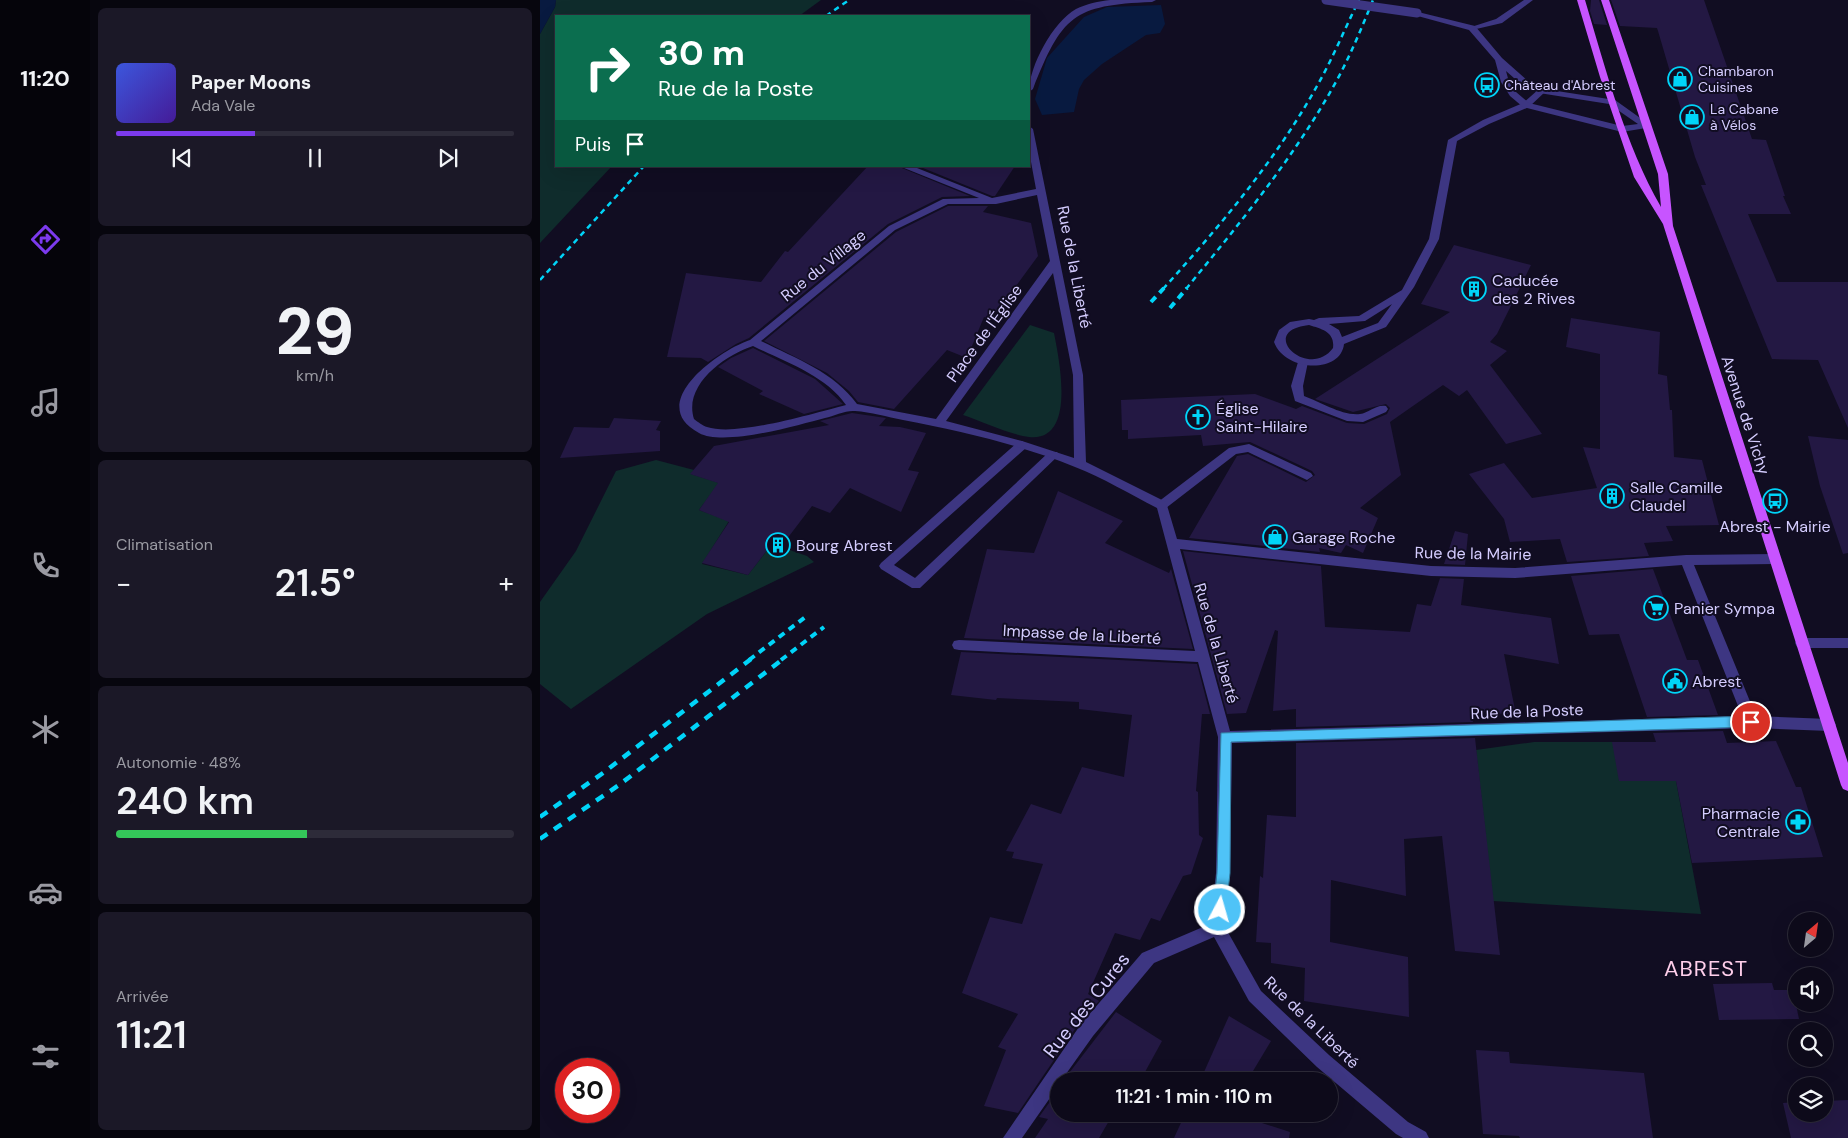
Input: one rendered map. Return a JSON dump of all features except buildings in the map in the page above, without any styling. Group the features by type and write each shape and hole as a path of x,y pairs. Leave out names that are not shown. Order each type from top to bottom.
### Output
{"main road":[{"name":"Avenue de Vichy","path":"1581,0 1612,102 1639,177 1668,226"},
{"name":"Avenue de Vichy","path":"1605,0 1663,174 1668,226 1848,785"}],"street":[{"path":"1030,87 1050,45 1064,24 1078,12 1107,3 1152,0"},
{"path":"1326,0 1417,13 1472,28 1485,41 1499,60 1526,84 1542,91 1612,102 1646,125"},
{"path":"1472,28 1499,21 1529,0"},
{"path":"1499,60 1505,82 1513,94 1526,105 1622,129 1646,125"},
{"path":"1341,341 1382,325 1409,287 1434,240 1453,140 1486,122 1526,105 1542,91"},
{"name":"Rue de la Liberté","path":"1030,134 1078,375 1080,464"},
{"path":"906,167 996,201"},
{"name":"Rue du Village","path":"853,407 769,428 724,433 704,431 689,421 686,406 692,385 714,363 741,345 754,342 892,228 946,201 996,201 1042,192"},
{"name":"Place de l'Église","path":"939,423 1055,262"},
{"path":"1341,341 1337,353 1322,362 1302,362 1286,354 1279,342 1280,336 1290,326 1309,322 1361,319 1409,287"},
{"path":"1309,322 1333,330 1341,341"},
{"path":"754,342 834,385 847,395 853,407 939,423 1022,444 1080,464 1162,505 1233,451 1249,448 1307,476"},
{"path":"1302,362 1297,386 1300,398 1315,406 1347,417 1363,418 1382,409"},
{"path":"1022,444 885,566 916,585 1053,455"},
{"name":"Rue de la Liberté","path":"1162,505 1225,737 1224,873 1218,928 1254,996 1323,1061 1402,1128 1420,1138"},
{"name":"Rue de la Mairie","path":"1171,543 1431,571 1515,573 1686,560 1775,559"},
{"path":"1686,560 1751,722"},
{"path":"1802,643 1848,643"},
{"name":"Impasse de la Liberté","path":"959,645 1203,657"},
{"name":"Rue de la Poste","path":"1225,737 1751,722 1829,725"},
{"name":"Rue des Cures","path":"1012,1138 1087,1030 1148,958 1218,928"}],"green space":[{"path":"556,0 821,0 800,15 555,15 555,167 611,167 540,243 540,34 555,7"},
{"path":"1030,325 1054,333 1061,379 1061,397 1059,413 1054,427 1044,435 1029,437 1005,431 963,415"},
{"path":"656,460 694,470 691,474 719,483 699,510 729,521 702,564 748,575 768,549 777,552 784,548 807,556 814,562 707,614 571,709 540,684 540,602 576,551 616,471"},
{"path":"1534,742 1612,742 1676,781 1701,914 1493,901 1476,750"}],"water":[{"path":"540,0 556,0 555,7 540,34"},
{"path":"1161,5 1165,24 1160,33 1146,35 1102,64 1084,80 1079,89 1074,112 1042,115 1035,99 1047,58 1084,17 1107,7"}],"railway":[{"path":"827,15 849,0"},
{"path":"1163,289 1226,217 1284,140 1323,75 1359,0"},
{"path":"1186,289 1247,214 1304,135 1342,70 1373,0"},
{"path":"540,280 643,167"},
{"path":"1151,302 1164,288"},
{"path":"1170,308 1187,288"},
{"path":"749,660 808,615"},
{"path":"781,660 824,627"},
{"path":"540,817 603,773 751,659"},
{"path":"540,839 619,785 783,659"}],"place":[{"name":"Chambaron Cuisines","path":"1680,79"},
{"name":"Château d'Abrest","path":"1487,85"},
{"name":"La Cabane à Vélos","path":"1692,117"},
{"name":"Caducée des 2 Rives","path":"1474,289"},
{"name":"Église Saint-Hilaire","path":"1198,417"},
{"name":"Salle Camille Claudel","path":"1612,496"},
{"name":"Abrest - Mairie","path":"1775,501"},
{"name":"Garage Roche","path":"1275,537"},
{"name":"Bourg Abrest","path":"778,545"},
{"name":"Panier Sympa","path":"1656,608"},
{"name":"Abrest","path":"1675,681"},
{"name":"Pharmacie Centrale","path":"1798,822"}],"district":[{"name":"ABREST","path":"1706,968"}],"route":[{"path":"1220,910 1224,873 1225,737 1751,722"}]}
